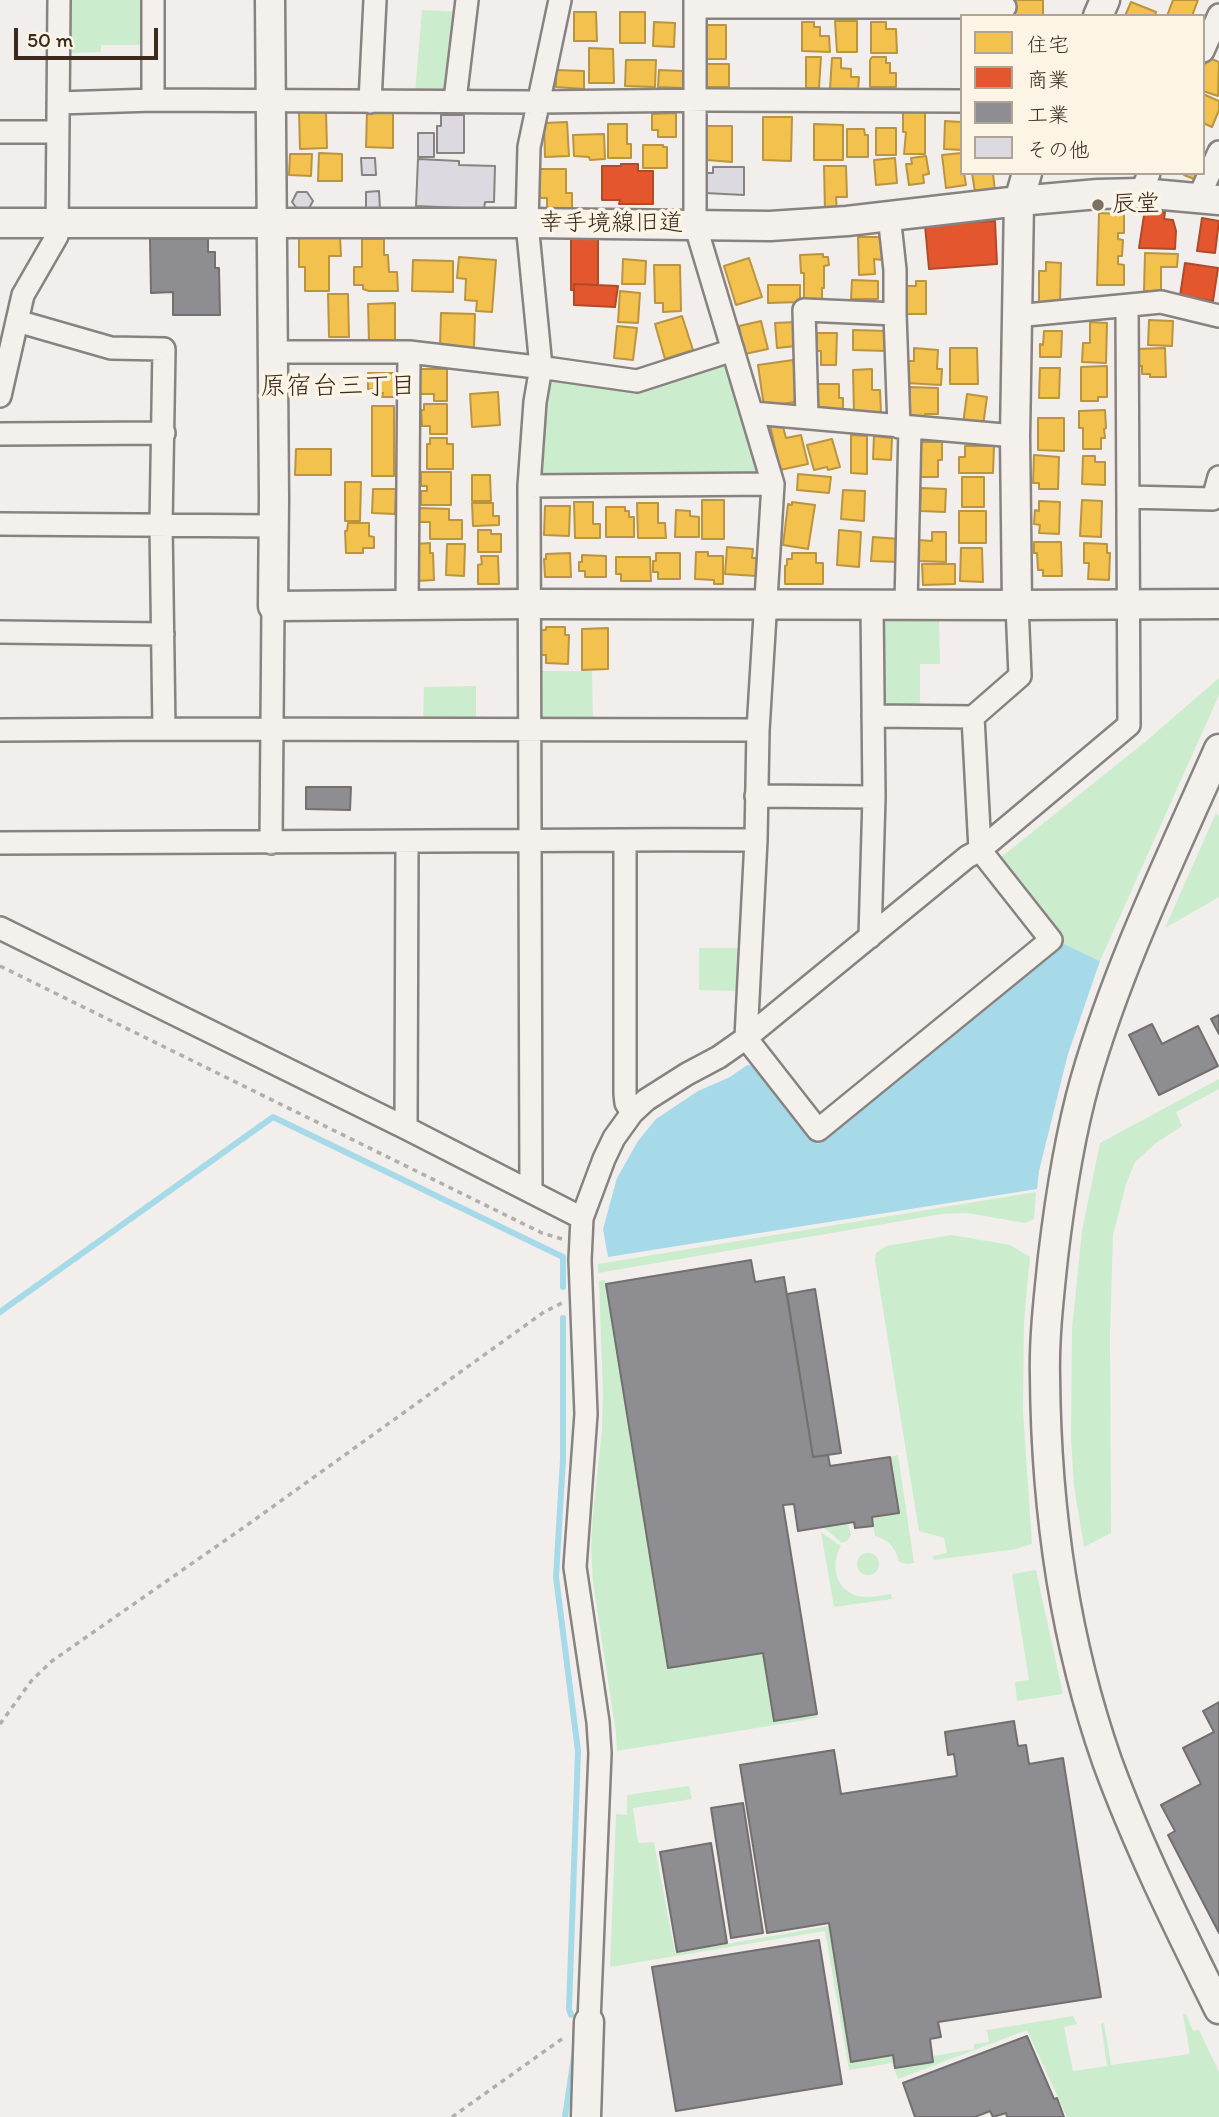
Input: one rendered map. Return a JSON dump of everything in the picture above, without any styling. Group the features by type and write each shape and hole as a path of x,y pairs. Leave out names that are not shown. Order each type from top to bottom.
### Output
{"street":[{"path":"0,396 23,295 57,236 58,0"},
{"path":"153,0 153,100"},
{"path":"270,0 274,526 271,844"},
{"path":"370,102 375,0"},
{"path":"455,100 467,0"},
{"path":"531,1191 529,486 535,402 541,367 527,223 528,147 560,0"},
{"path":"974,717 980,850 1051,940 818,1130 746,1038 757,840 758,730 774,484 695,224 695,4 1005,7"},
{"path":"1205,46 1219,15"},
{"path":"58,103 153,100 960,101"},
{"path":"0,132 57,132"},
{"path":"1209,199 1219,152"},
{"path":"873,716 974,717 1020,676 1015,436 1016,316 1019,201 1026,175"},
{"name":"幸手境線旧道","path":"0,223 811,224 1098,194 1145,183 1209,199"},
{"path":"889,215 905,427 906,604"},
{"path":"1016,316 1161,302 1219,316"},
{"path":"586,2117 600,1754 598,1722 575,1567 586,1414 582,1218 614,1138 632,1113 646,1100 746,1038 967,857 980,850 1129,725 1127,306"},
{"path":"807,417 804,310 895,314"},
{"path":"17,320 111,348 164,349 160,525 164,729"},
{"path":"273,352 409,352 637,381 733,350"},
{"path":"407,606 409,352"},
{"path":"753,414 1015,436"},
{"path":"0,434 164,433"},
{"path":"1128,497 1213,499 1219,477"},
{"path":"529,486 774,484"},
{"path":"0,524 274,526"},
{"path":"870,937 874,797 872,604"},
{"path":"273,606 1219,604"},
{"path":"0,632 163,634"},
{"path":"0,730 758,730"},
{"path":"1219,749 1137,936 1105,1019 1084,1085 1057,1223 1048,1306 1045,1374 1049,1479 1055,1539 1083,1681 1108,1761 1135,1830 1219,2009"},
{"path":"756,796 874,797"},
{"path":"625,840 625,1094 626,1103 632,1113"},
{"path":"0,843 757,840"},
{"path":"407,842 407,1128"},
{"path":"0,928 407,1128 582,1218"}],"path":[{"path":"0,967 542,1233 558,1239 581,1242"},
{"path":"0,1724 32,1680 52,1661 200,1559 544,1312 583,1293"},
{"path":"452,2117 575,2029 589,2022"}],"green space":[{"path":"63,0 147,0 146,45 101,45 101,52 64,53"},
{"path":"422,10 460,12 452,88 444,93 415,93"},
{"path":"719,365 730,369 760,469 746,480 547,482 537,466 543,386 553,378"},
{"path":"939,620 940,664 920,664 920,710 879,706 878,627 886,621"},
{"path":"539,671 592,671 593,722 546,722 539,715"},
{"path":"1219,678 1219,695 1100,961 1064,944 1000,865 1000,858 1145,742"},
{"path":"476,686 476,721 423,723 424,687"},
{"path":"1216,813 1219,816 1219,897 1165,928"},
{"path":"699,948 742,948 740,991 699,990"},
{"path":"1219,1079 1219,1089 1176,1112 1182,1126 1156,1143 1135,1162 1126,1184 1113,1235 1110,1333 1111,1533 1084,1547 1074,1487 1071,1439 1072,1328 1082,1231 1100,1143"},
{"path":"1036,1192 1034,1219 1025,1223 967,1213 942,1214 598,1273 598,1264"},
{"path":"951,1235 1010,1245 1030,1257 1024,1322 1023,1411 1032,1544 1016,1549 934,1560 933,1556 947,1553 944,1538 919,1531 875,1260 876,1253 886,1246"},
{"path":"605,1280 668,1668 763,1653 774,1721 817,1714 817,1718 617,1751 593,1583 591,1548 602,1430 599,1281"},
{"path":"898,1455 914,1563 907,1564 899,1562 888,1542 875,1536 872,1517 899,1512 890,1457"},
{"path":"848,1523 851,1535 842,1543 823,1527"},
{"path":"821,1532 841,1546 835,1568 844,1588 862,1597 891,1594 892,1599 834,1607"},
{"path":"868,1553 876,1556 879,1564 876,1572 868,1575 860,1572 857,1564 860,1556"},
{"path":"1036,1570 1063,1694 1017,1701 1015,1682 1029,1680 1012,1574"},
{"path":"689,1786 692,1799 633,1808 638,1843 654,1842 675,1953 829,1926 851,2061 893,2055 896,2068 933,2062 933,2056 974,2049 974,2044 989,2042 987,2030 1073,2016 1077,2024 1064,2027 1073,2071 1107,2066 1101,2024 1104,2023 1111,2065 1190,2054 1183,2014 1186,2014 1193,2031 1199,2030 1219,2072 1219,2117 1067,2117 1027,2030 898,2079 892,2063 849,2070 825,1931 610,1967 616,1814 627,1815 627,1795"}],"water":[{"path":"1064,944 1100,961 1068,1054 1037,1189 608,1257 603,1229 617,1178 638,1141 656,1119 698,1091 730,1077 747,1065 755,1066 817,1144"}],"building: 住宅":[{"path":"1015,0 1043,0 1043,14 1015,14"},
{"path":"1173,0 1198,0 1193,14 1168,14"},
{"path":"1131,2 1156,12 1156,14 1126,14"},
{"path":"574,12 596,12 597,41 574,41"},
{"path":"620,12 645,12 645,43 620,43"},
{"path":"835,21 857,21 857,52 837,52"},
{"path":"654,22 675,23 674,47 653,46"},
{"path":"802,22 814,22 814,27 820,27 820,36 829,36 830,52 802,51"},
{"path":"871,22 886,22 886,29 896,29 897,53 871,53"},
{"path":"707,25 726,25 726,59 707,59"},
{"path":"589,48 613,49 614,83 589,83"},
{"path":"806,57 821,57 819,88 806,88"},
{"path":"872,57 886,57 886,63 890,63 890,73 896,73 896,87 870,87"},
{"path":"1207,57 1219,62 1218,96 1205,92"},
{"path":"832,58 841,58 841,68 851,69 851,77 859,77 858,90 830,89"},
{"path":"626,60 656,60 655,87 625,86"},
{"path":"707,64 729,64 729,87 707,87"},
{"path":"556,70 584,71 584,89 556,87"},
{"path":"659,70 683,71 683,88 658,87"},
{"path":"1205,95 1219,101 1219,110 1212,127 1205,124"},
{"path":"367,110 393,111 393,148 366,147"},
{"path":"326,111 327,148 300,149 299,112"},
{"path":"903,112 925,112 925,154 904,154 906,132 903,132"},
{"path":"676,113 676,137 658,137 658,130 652,130 652,114"},
{"path":"763,117 792,117 791,161 763,160"},
{"path":"945,121 960,122 960,150 944,149"},
{"path":"567,122 569,156 545,157 544,123"},
{"path":"608,124 627,124 627,144 631,144 631,158 608,158"},
{"path":"814,124 843,125 843,160 814,160"},
{"path":"707,126 732,126 732,162 707,160"},
{"path":"876,128 896,128 896,155 876,155"},
{"path":"847,129 864,129 865,135 868,135 868,157 847,157"},
{"path":"604,134 605,159 590,160 589,157 574,156 573,135"},
{"path":"643,145 667,147 667,168 643,168"},
{"path":"319,153 342,154 342,181 318,181"},
{"path":"960,153 960,175 964,175 966,185 946,188 942,155"},
{"path":"290,154 312,154 311,176 289,175"},
{"path":"926,156 929,174 923,175 924,183 909,185 906,164 912,164 911,158"},
{"path":"895,158 897,183 876,185 874,160"},
{"path":"824,166 846,166 847,197 836,197 837,211 825,211"},
{"path":"540,169 566,169 566,193 572,193 572,213 547,213 547,198 540,198"},
{"path":"972,175 993,175 995,192 975,192"},
{"path":"1184,175 1201,175 1199,181"},
{"path":"1099,213 1124,214 1124,233 1118,233 1118,239 1123,240 1122,256 1118,256 1118,264 1124,265 1124,285 1097,285"},
{"path":"299,236 340,236 341,256 329,256 329,291 305,291 305,267 299,267"},
{"path":"858,237 882,237 882,260 874,259 875,274 859,275"},
{"path":"362,239 384,239 384,255 388,255 389,272 397,272 398,291 369,291 363,289 363,285 354,285 354,267 362,267"},
{"path":"1145,253 1178,254 1177,267 1161,267 1161,292 1144,291"},
{"path":"823,254 823,257 828,257 829,265 824,266 822,300 804,301 804,273 801,273 800,255"},
{"path":"459,257 496,260 492,312 476,311 477,301 465,300 466,279 457,278"},
{"path":"749,258 762,297 736,305 724,266"},
{"path":"623,259 646,261 645,284 622,284"},
{"path":"413,260 453,261 453,292 412,291"},
{"path":"1046,262 1061,263 1060,303 1039,302 1039,271 1046,271"},
{"path":"654,265 680,265 681,311 663,312 663,303 655,303"},
{"path":"852,280 878,281 878,299 851,299"},
{"path":"916,281 926,281 926,314 906,314 906,286 916,286"},
{"path":"768,285 800,285 800,302 768,303"},
{"path":"620,291 640,293 638,323 618,322"},
{"path":"328,294 348,294 349,337 329,337"},
{"path":"395,303 395,342 369,342 368,304"},
{"path":"441,313 475,314 474,348 440,347"},
{"path":"682,316 693,350 665,359 655,324"},
{"path":"1149,320 1173,321 1172,346 1148,345"},
{"path":"761,321 768,349 745,354 739,326"},
{"path":"795,322 796,346 777,348 775,323"},
{"path":"1090,322 1107,323 1106,363 1082,362 1083,343 1090,343"},
{"path":"617,326 637,328 633,360 614,358"},
{"path":"853,330 887,331 887,351 853,350"},
{"path":"1044,331 1062,331 1061,357 1040,357"},
{"path":"817,333 837,333 836,365 821,365 821,351 817,351"},
{"path":"914,348 938,350 937,369 942,369 941,385 906,383 908,361 914,361"},
{"path":"950,348 977,348 978,384 950,384"},
{"path":"1165,348 1166,377 1142,374 1142,366 1137,366 1136,349"},
{"path":"793,360 800,401 764,407 758,365"},
{"path":"1107,366 1107,397 1098,397 1098,401 1081,401 1081,367"},
{"path":"1040,368 1060,368 1059,398 1039,398"},
{"path":"420,369 447,369 447,401 434,401 434,394 420,394"},
{"path":"872,369 872,390 880,390 881,413 854,414 853,370"},
{"path":"368,373 399,373 399,397 382,397 383,393 374,393 374,390 368,389"},
{"path":"816,384 839,384 843,412 819,412 819,405 816,404"},
{"path":"910,387 938,388 938,414 925,414 925,423 904,416 903,407 910,407"},
{"path":"498,392 500,425 472,427 470,394"},
{"path":"967,394 987,397 983,426 963,424"},
{"path":"424,404 447,404 447,434 430,434 430,426 422,426 421,410 424,410"},
{"path":"372,406 394,406 394,476 372,476"},
{"path":"1105,410 1105,438 1101,438 1101,449 1083,449 1083,428 1079,428 1079,411"},
{"path":"1038,418 1064,418 1064,451 1038,450"},
{"path":"782,423 786,438 801,435 808,464 780,470 770,425"},
{"path":"851,435 867,436 867,474 851,473"},
{"path":"874,436 892,438 891,460 873,459"},
{"path":"430,438 447,438 447,444 453,444 453,469 427,469 427,444 430,444"},
{"path":"832,439 840,467 814,470 807,445"},
{"path":"917,442 942,442 938,477 918,477"},
{"path":"965,446 994,446 993,473 959,473 959,457 965,457"},
{"path":"296,449 331,449 331,475 295,475"},
{"path":"1034,455 1059,457 1058,489 1039,489 1039,483 1033,483"},
{"path":"1083,456 1095,456 1095,462 1105,462 1105,485 1082,484"},
{"path":"421,472 451,472 451,505 421,505 421,491 427,491 427,486 421,486"},
{"path":"798,474 831,477 829,493 797,490"},
{"path":"472,475 490,475 491,501 472,501"},
{"path":"962,477 984,477 984,507 962,507"},
{"path":"345,482 361,482 360,521 345,521"},
{"path":"921,488 946,489 945,512 920,511"},
{"path":"373,489 396,489 395,514 372,513"},
{"path":"843,490 865,491 864,521 841,519"},
{"path":"702,500 724,500 724,539 702,539"},
{"path":"1082,500 1102,501 1101,537 1080,536"},
{"path":"1039,501 1060,502 1059,534 1039,533 1040,525 1034,524 1035,510 1039,511"},
{"path":"574,502 593,502 593,524 600,524 600,538 575,538"},
{"path":"792,502 815,505 808,549 783,545 788,504 792,505"},
{"path":"472,503 493,503 493,516 499,516 499,525 473,526"},
{"path":"637,503 658,503 658,523 665,523 666,538 638,538"},
{"path":"545,506 570,506 569,536 544,535"},
{"path":"606,507 625,507 625,511 629,511 629,517 634,517 634,537 606,537"},
{"path":"419,508 449,509 449,520 462,520 462,539 430,539 430,522 419,522"},
{"path":"676,510 690,511 690,516 699,517 699,537 675,537"},
{"path":"959,511 986,511 986,543 959,543"},
{"path":"348,523 369,523 369,536 374,537 374,548 363,548 363,553 346,553 345,531"},
{"path":"478,530 491,530 491,534 501,534 501,552 478,552"},
{"path":"839,530 861,532 859,567 837,565"},
{"path":"932,532 946,532 946,562 918,561 918,540 932,541"},
{"path":"873,537 900,539 898,562 871,561"},
{"path":"1034,542 1061,542 1062,576 1043,576 1043,570 1038,570"},
{"path":"430,543 434,580 417,581 415,544"},
{"path":"1084,543 1107,544 1107,553 1110,553 1109,580 1088,579 1089,563 1084,563"},
{"path":"447,544 465,544 464,576 446,575"},
{"path":"727,547 753,549 752,558 758,558 757,576 725,574"},
{"path":"961,548 982,548 983,582 960,581"},
{"path":"696,552 708,552 708,556 723,556 723,584 714,584 714,580 695,579"},
{"path":"570,553 571,577 545,577 546,554"},
{"path":"656,553 680,553 680,579 658,579 658,572 653,572"},
{"path":"792,553 816,553 816,563 823,563 823,584 785,584 785,566 787,559 792,559"},
{"path":"582,555 606,556 606,577 585,577 585,571 579,571"},
{"path":"481,556 498,556 499,584 478,584"},
{"path":"616,557 650,557 651,581 621,581 621,574 616,574"},
{"path":"922,564 955,564 955,584 923,585"},
{"path":"546,627 565,627 565,635 569,635 568,664 546,663 546,655 541,655 541,630 546,630"},
{"path":"608,628 608,669 582,670 582,629"}],"building: 商業":[{"path":"638,164 638,171 653,171 653,204 619,204 620,200 602,200 602,166"},
{"path":"1145,209 1165,212 1164,219 1173,220 1176,231 1175,249 1139,248"},
{"path":"1202,218 1219,221 1215,253 1197,251"},
{"path":"995,221 997,264 929,269 925,225"},
{"path":"598,234 598,285 574,284 574,290 571,290 571,235"},
{"path":"1185,263 1218,268 1213,301 1180,296"},
{"path":"574,284 618,286 615,307 574,305"}],"building: 工業":[{"path":"150,239 208,239 208,252 215,252 215,268 219,268 220,315 173,315 173,292 151,293"},
{"path":"306,787 351,787 350,810 306,809"},
{"path":"1219,1015 1219,1034 1211,1019"},
{"path":"1152,1024 1162,1044 1198,1026 1218,1066 1159,1095 1129,1035"},
{"path":"751,1260 755,1282 784,1277 813,1457 828,1455 830,1466 890,1457 899,1513 872,1517 873,1526 855,1528 854,1522 798,1531 794,1504 783,1505 817,1714 774,1721 763,1653 668,1668 606,1284"},
{"path":"815,1289 841,1453 813,1457 787,1294"},
{"path":"1219,1702 1219,1933 1168,1835 1175,1831 1161,1805 1201,1784 1183,1748 1214,1732 1203,1711"},
{"path":"1014,1721 1018,1746 1026,1745 1029,1764 1063,1758 1101,1997 938,2022 941,2037 930,2039 933,2062 895,2068 893,2055 851,2062 829,1923 767,1933 740,1765 834,1750 841,1794 957,1776 954,1754 948,1755 945,1732"},
{"path":"743,1803 763,1933 731,1938 711,1808"},
{"path":"711,1843 727,1943 677,1952 660,1852"},
{"path":"819,1940 842,2084 676,2111 652,1967"},
{"path":"1027,2036 1064,2117 1007,2117 1006,2113 993,2117 990,2111 975,2117 915,2117 903,2083"}],"building: その他":[{"path":"441,115 464,115 464,153 437,153 437,126 441,126"},
{"path":"418,133 434,133 434,157 418,157"},
{"path":"361,158 375,158 376,175 362,175"},
{"path":"418,159 459,161 459,165 495,166 494,202 485,202 484,209 416,206"},
{"path":"713,167 744,167 744,195 705,193 706,173 713,173"},
{"path":"379,191 380,209 366,209 366,192"},
{"path":"297,192 307,192 313,201 308,210 298,210 292,202"}],"waterway":[{"path":"0,1312 273,1117 563,1257 563,1287"},
{"path":"563,1318 563,1460 556,1577 578,1751 569,2009 571,2015"},
{"path":"565,2117 575,2050"}],"place":[{"name":"辰堂","path":"1098,205"}],"district":[{"name":"原宿台三丁目","path":"338,387"}]}
